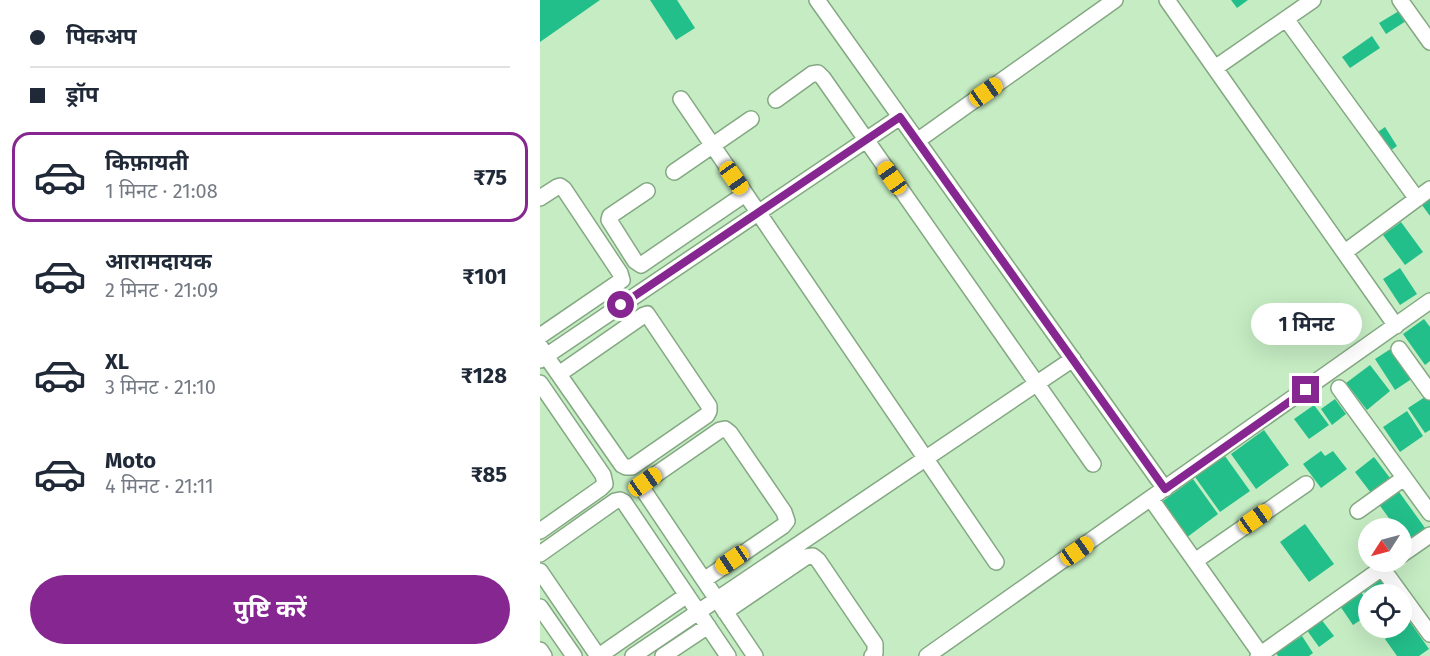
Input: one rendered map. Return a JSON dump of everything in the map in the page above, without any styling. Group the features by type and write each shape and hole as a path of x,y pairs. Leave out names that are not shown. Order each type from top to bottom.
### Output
{"street":[{"path":"817,0 1165,489"},
{"path":"918,141 1114,0"},
{"path":"1167,0 1396,326"},
{"path":"1215,68 1313,0"},
{"path":"1400,0 1430,42"},
{"path":"1286,19 1424,194 1345,252"},
{"path":"776,100 812,74 818,73 823,78 1092,464"},
{"path":"681,99 996,562"},
{"path":"559,374 647,314 708,406 707,415 632,467 626,467 622,465 559,374 542,354 592,325 900,117"},
{"path":"674,172 751,119"},
{"path":"540,198 557,187 564,189 620,273 622,280 540,336"},
{"path":"647,191 610,216 609,220 635,261 641,265 746,194"},
{"path":"927,656 1430,301"},
{"path":"580,308 603,342"},
{"path":"1399,349 1430,392"},
{"path":"633,656 699,612 721,606 765,577 926,459 1073,359"},
{"path":"540,531 605,484 603,475 541,385"},
{"path":"1339,388 1430,513"},
{"path":"704,580 787,521 784,512 725,429 720,430 645,482 642,488 755,656"},
{"path":"1358,511 1404,478"},
{"path":"1195,561 1306,484"},
{"path":"1151,499 1260,655 1376,572"},
{"path":"540,554 615,501 624,502 728,656"},
{"path":"1412,547 1430,535"},
{"path":"747,550 765,577"},
{"path":"765,577 806,557 813,556 875,644 875,653 872,656"},
{"path":"540,571 598,656 687,595"},
{"path":"1392,572 1430,634"},
{"path":"540,607 573,656"},
{"path":"663,656 708,626"},
{"path":"540,650 544,656"}],"building":[{"path":"540,0 600,0 540,42"},
{"path":"650,0 677,0 695,28 676,40"},
{"path":"1231,0 1248,0 1237,8"},
{"path":"1399,11 1406,21 1386,34 1379,23"},
{"path":"1372,36 1380,48 1350,68 1342,57"},
{"path":"1385,127 1397,146 1387,153 1375,134"},
{"path":"1430,199 1430,216 1422,205"},
{"path":"1401,222 1423,252 1405,265 1383,235"},
{"path":"1400,268 1417,294 1400,305 1383,279"},
{"path":"1424,319 1430,327 1430,361 1425,365 1403,334"},
{"path":"1392,348 1413,378 1395,390 1375,359"},
{"path":"1370,365 1390,391 1367,410 1346,383"},
{"path":"1428,395 1430,430 1425,433 1408,408"},
{"path":"1335,399 1346,414 1332,425 1321,409"},
{"path":"1314,405 1329,425 1309,439 1294,419"},
{"path":"1407,411 1423,436 1400,452 1383,427"},
{"path":"1264,430 1289,465 1256,489 1231,454"},
{"path":"1321,451 1325,456 1333,451 1347,469 1321,488 1303,464"},
{"path":"1225,456 1250,491 1220,512 1195,477"},
{"path":"1374,457 1390,478 1371,493 1355,472"},
{"path":"1193,479 1218,514 1182,541 1156,506"},
{"path":"1397,489 1425,528 1412,537 1412,518 1389,518 1378,503"},
{"path":"1305,524 1334,564 1309,582 1280,542"},
{"path":"1383,578 1388,584 1375,584"},
{"path":"1358,594 1358,622 1353,625 1340,606"},
{"path":"1321,619 1334,636 1319,647 1306,629"},
{"path":"1412,625 1429,649 1419,656 1397,656 1385,639 1412,638"},
{"path":"1302,636 1313,653 1309,656 1278,656 1276,653"}],"route":[{"path":"621,305 900,117 1165,489 1306,390"}]}
